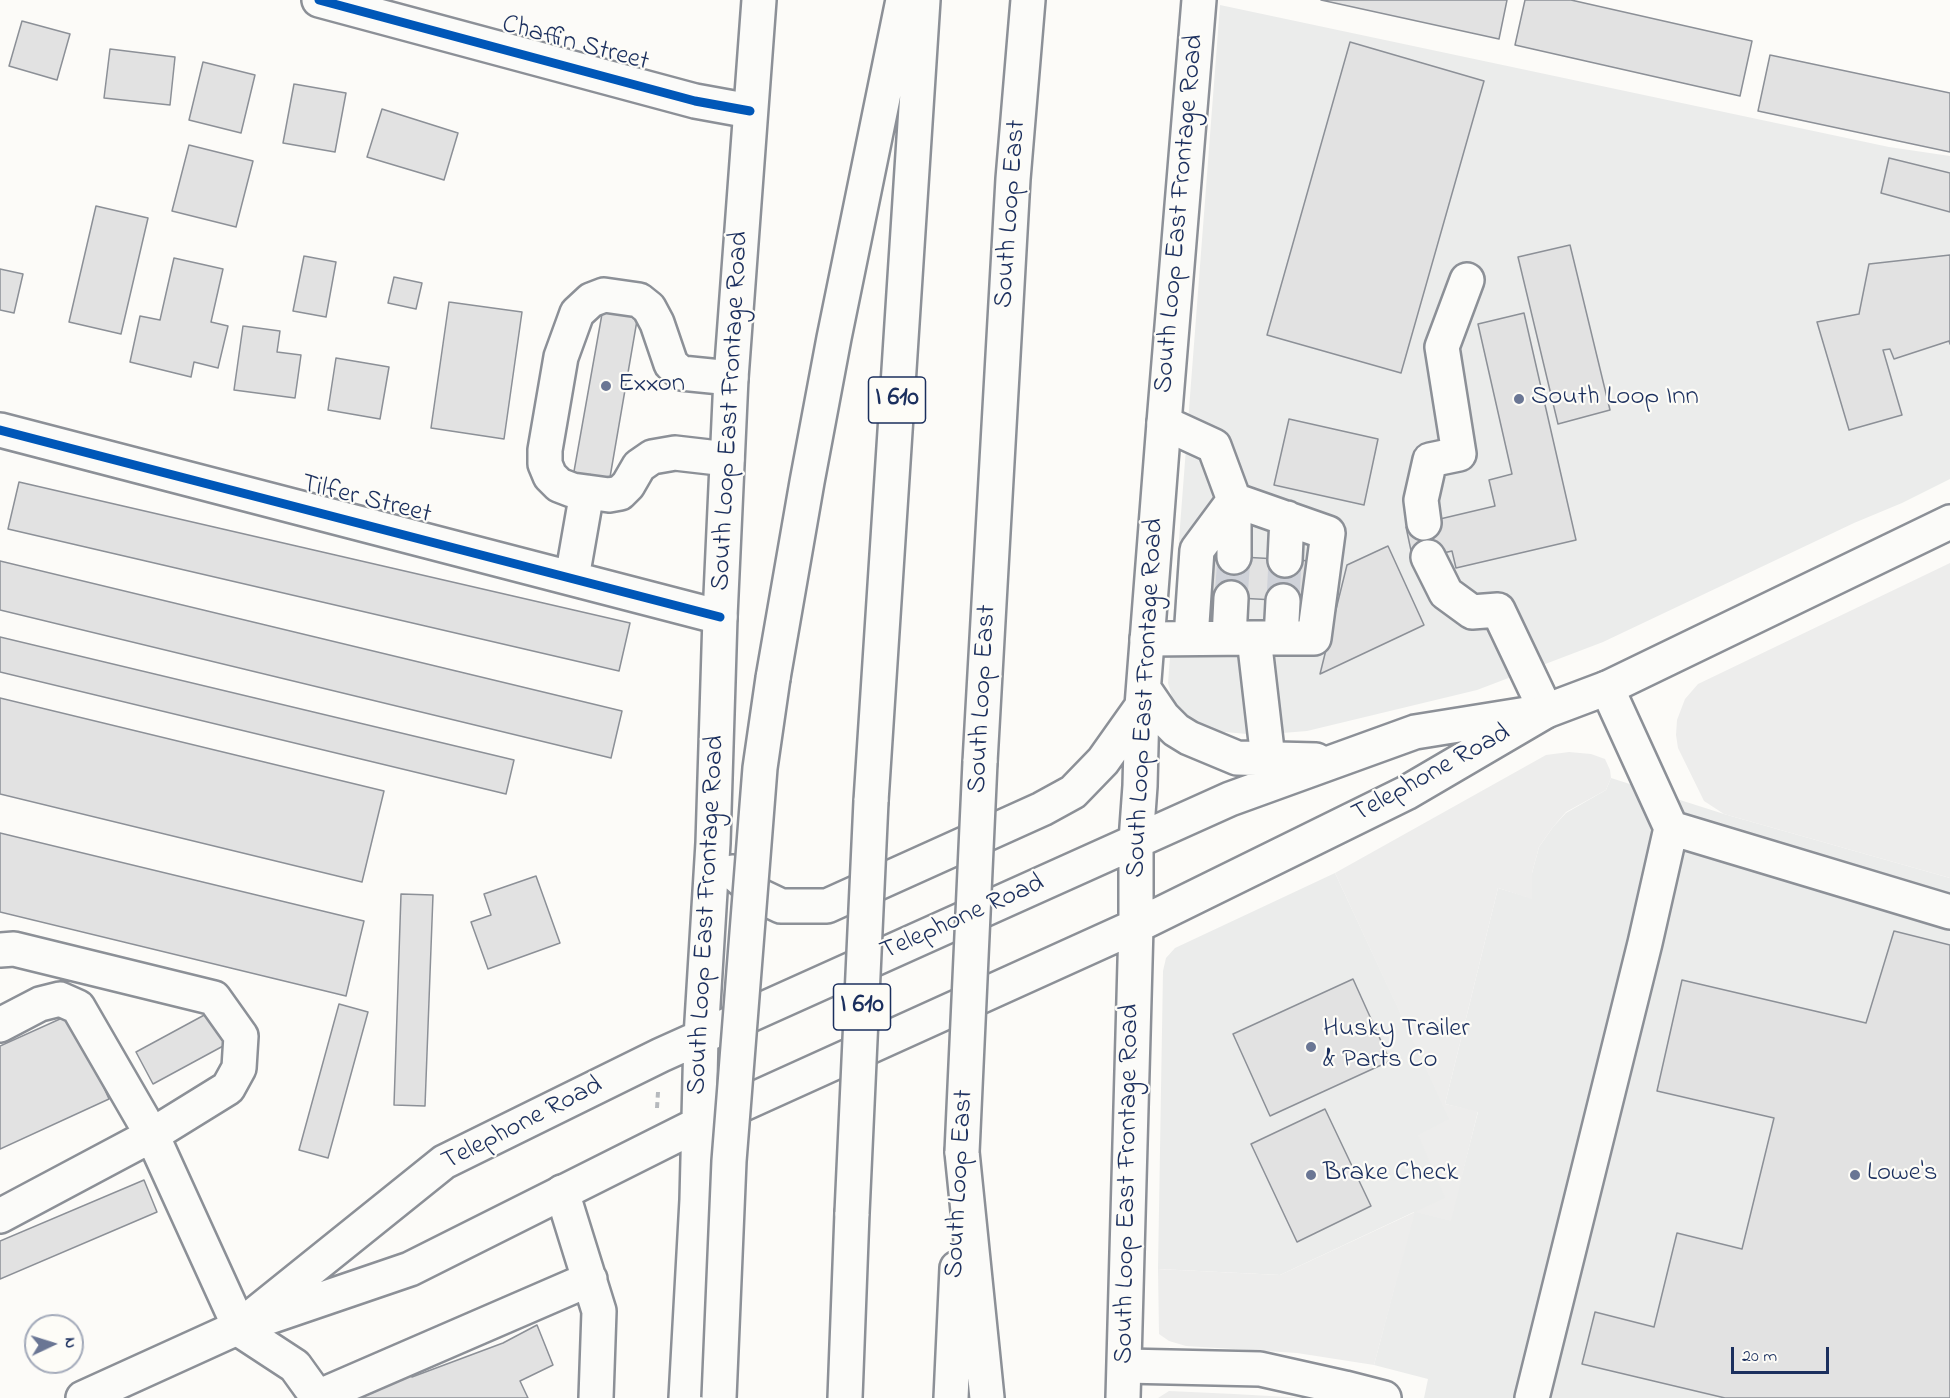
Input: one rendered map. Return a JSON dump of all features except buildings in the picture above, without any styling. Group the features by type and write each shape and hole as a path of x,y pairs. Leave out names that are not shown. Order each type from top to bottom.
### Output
{"main road":[{"name":"Chaffin Street","path":"320,0 694,101 750,111"},
{"name":"South Loop East Frontage Road","path":"686,1398 697,1200 701,1037 713,843 731,378 759,0"},
{"path":"719,1398 731,1137 760,768 827,371 903,0"},
{"name":"I 610","path":"846,1398 871,801 923,0"},
{"name":"South Loop East","path":"951,1398 980,762 1013,179 1028,0"},
{"name":"South Loop East Frontage Road","path":"1124,1382 1136,926 1136,841 1143,698 1199,0"},
{"path":"1424,523 1420,500 1430,460 1459,454 1442,347 1467,280"},
{"path":"727,459 675,453 652,457 639,466 628,485 620,493 609,495 559,485 550,476 545,464 545,450 561,357 577,313 591,300 604,295 639,300 649,308 657,323 671,364 681,373 731,378"},
{"path":"1164,423 1214,446 1234,500 1234,557"},
{"name":"Tilfer Street","path":"0,430 720,616"},
{"path":"572,578 587,492"},
{"path":"1147,639 1314,638 1328,533 1234,500"},
{"path":"1191,638 1197,550 1234,500"},
{"path":"1285,560 1287,519"},
{"name":"Telephone Road","path":"83,1398 238,1327 410,1269 699,1124 1136,926 1406,793 1546,711 1607,688 1950,522"},
{"path":"1428,557 1446,593 1472,612 1498,610 1546,711"},
{"path":"1232,598 1255,638 1268,759"},
{"path":"1255,638 1283,601"},
{"path":"1532,1398 1645,943 1671,828 1607,688"},
{"path":"713,843 735,875 760,896 781,906 827,906 1042,809 1073,792 1103,761 1143,698 1176,730 1189,738 1237,758 1339,760"},
{"name":"Telephone Road","path":"238,1327 444,1162 701,1037 1230,799 1415,732 1546,711"},
{"path":"1671,828 1950,912"},
{"path":"0,950 14,949 214,998 241,1036 239,1068 228,1088 152,1135 0,1216"},
{"path":"0,1025 40,1004 60,999 78,1007 152,1135 238,1327 296,1366 318,1397 590,1279"},
{"path":"962,1152 987,1398"},
{"path":"562,1192 599,1311 596,1398"},
{"path":"1124,1382 1260,1369 1384,1398"}],"path":[{"path":"656,1115 658,1092"}],"shaded area":[{"path":"1220,5 1889,147 1950,156 1950,479 1603,642 1477,690 1307,731 1258,735 1214,731 1191,721 1174,704 1168,683"},
{"path":"1950,563 1950,878 1724,814 1704,801 1678,748 1676,735 1677,720 1685,699 1698,684"},
{"path":"1569,752 1591,754 1605,759 1610,770 1611,778 1606,790 1566,812 1539,847 1532,873 1532,899 1498,888 1445,1104 1478,1111 1451,1221 1415,1212 1445,1198 1418,1135 1449,1119 1335,873 1546,755"},
{"path":"1611,778 1724,814 1950,878 1950,1398 1424,1398 1428,1379 1374,1365 1414,1212 1280,1275 1158,1269 1163,971 1166,958 1175,948 1335,873 1450,1119 1445,1198 1450,1221 1478,1112 1445,1104 1498,888 1531,898 1532,873 1539,847 1566,813 1606,790"},
{"path":"1415,1212 1374,1365 1297,1353 1186,1346 1169,1341 1159,1334 1158,1269 1280,1275"},
{"path":"1169,1391 1234,1394 1305,1398 1158,1398"}],"tunnel":[{"path":"1231,598 1234,557"},
{"path":"1283,601 1285,560"}],"cycle path":[{"path":"319,0 695,101 750,111"},
{"path":"0,430 720,617"}],"place":[{"name":"Exxon","path":"606,386"},
{"name":"South Loop Inn","path":"1519,399"},
{"name":"Husky Trailer & Parts Co","path":"1311,1047"},
{"name":"Brake Check","path":"1311,1175"},
{"name":"Lowe's","path":"1855,1175"}]}
